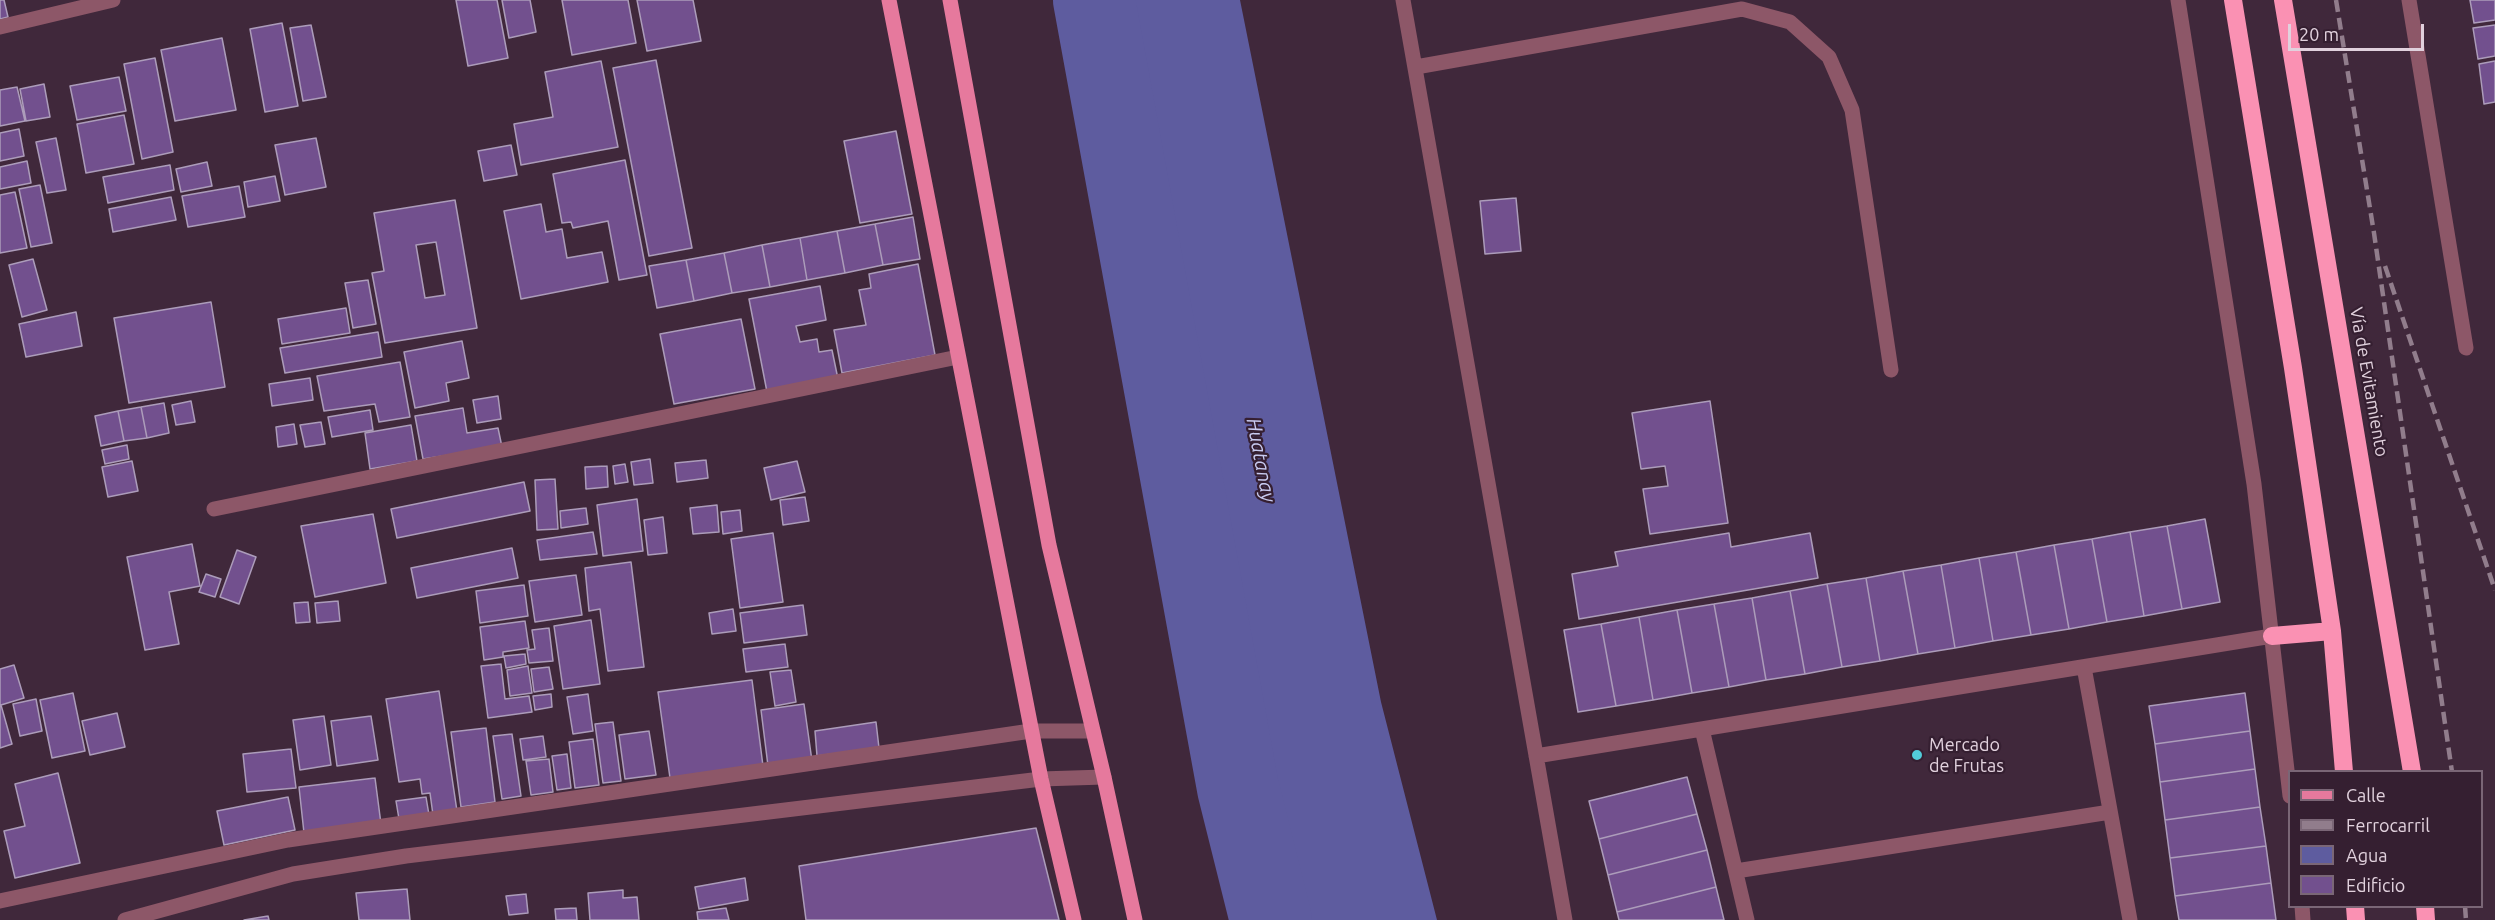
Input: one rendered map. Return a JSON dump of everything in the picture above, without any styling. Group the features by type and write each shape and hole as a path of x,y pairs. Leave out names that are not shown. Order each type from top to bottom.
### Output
{"highway":[{"path":"2233,0 2294,368 2332,631 2344,770"},
{"name":"Vía de Evitamiento","path":"2283,0 2412,770"},
{"path":"2272,636 2332,631"}],"main road":[{"path":"889,0 1031,731 1074,920"},
{"path":"950,0 1049,545 1135,920"}],"street":[{"path":"0,27 113,0"},
{"path":"1403,0 1565,920"},
{"path":"2178,0 2254,484 2288,787"},
{"path":"2409,0 2466,348"},
{"path":"1416,66 1742,9 1790,22 1829,57 1852,110 1891,370"},
{"path":"214,509 958,357"},
{"path":"1536,756 2272,636"},
{"path":"2084,667 2130,920"},
{"path":"1702,729 1748,920"},
{"path":"0,901 288,840 1031,731 1093,731"},
{"path":"126,920 293,874 406,856 1041,779 1104,777"},
{"path":"1736,871 2110,812"}],"water":[{"name":"Huatanay","path":"1094,0 1240,0 1381,702 1437,920 1271,920 1238,788"}],"building":[{"path":"0,0 4,0 8,17 0,19"},
{"path":"456,0 497,0 508,58 468,66"},
{"path":"502,0 530,0 536,32 509,38"},
{"path":"562,0 628,0 636,43 572,55"},
{"path":"637,0 693,0 701,41 647,51"},
{"path":"2470,0 2495,0 2495,20 2474,23"},
{"path":"282,23 298,106 265,112 250,29"},
{"path":"311,25 326,97 303,101 290,28"},
{"path":"2495,25 2495,56 2478,59 2473,28"},
{"path":"222,38 236,110 175,121 161,50"},
{"path":"155,58 173,152 142,159 124,64"},
{"path":"656,60 692,248 649,256 613,68"},
{"path":"601,61 618,147 521,165 514,124 553,117 545,72"},
{"path":"2495,61 2495,102 2484,104 2479,64"},
{"path":"119,77 126,111 77,120 70,86"},
{"path":"44,84 50,117 26,121 20,89"},
{"path":"17,87 25,121 0,126 0,90"},
{"path":"124,115 134,164 86,173 77,124"},
{"path":"19,129 24,156 0,161 0,133"},
{"path":"896,131 912,214 860,223 844,141"},
{"path":"56,138 66,190 47,193 36,142"},
{"path":"316,138 326,187 285,195 275,145"},
{"path":"511,145 517,175 484,181 478,151"},
{"path":"625,160 647,275 619,280 608,221 573,228 571,222 562,223 553,174"},
{"path":"27,161 31,183 0,189 0,167"},
{"path":"207,162 212,186 181,192 176,169"},
{"path":"170,165 174,190 108,203 103,177"},
{"path":"275,176 280,201 248,207 244,182"},
{"path":"40,185 52,243 31,247 19,189"},
{"path":"239,186 245,217 188,227 182,196"},
{"path":"15,192 27,248 0,253 0,195"},
{"path":"171,197 176,220 113,232 109,209"},
{"path":"1516,198 1521,251 1485,254 1480,201"},
{"path":"455,200 477,328 385,343 372,273 384,271 374,213","holes":["436,242 445,295 425,298 416,245"]},
{"path":"541,204 546,232 562,229 567,258 602,252 608,282 521,299 504,211"},
{"path":"913,217 920,259 883,265 875,224"},
{"path":"875,224 883,265 845,273 837,231"},
{"path":"837,231 845,273 807,280 800,238"},
{"path":"800,238 807,280 770,287 762,245"},
{"path":"762,245 770,287 732,293 724,253"},
{"path":"724,253 732,293 694,301 686,260"},
{"path":"33,259 47,310 22,317 9,265"},
{"path":"686,260 694,301 657,308 649,266"},
{"path":"918,264 935,355 842,373 834,330 866,325 859,290 871,288 869,274"},
{"path":"368,280 376,324 353,328 345,283"},
{"path":"820,286 826,320 796,326 800,342 817,339 819,352 832,350 838,379 767,392 749,299"},
{"path":"211,302 225,387 129,403 114,318"},
{"path":"346,308 350,333 282,344 278,319"},
{"path":"76,312 82,346 26,357 19,324"},
{"path":"741,319 755,389 674,404 660,334"},
{"path":"378,332 382,357 285,373 280,348"},
{"path":"462,341 469,378 446,383 449,401 415,408 404,352"},
{"path":"400,362 410,417 379,422 375,404 324,411 317,376"},
{"path":"310,378 313,400 272,406 269,384"},
{"path":"498,396 501,419 477,423 473,400"},
{"path":"191,401 195,422 176,425 172,405"},
{"path":"1710,401 1728,523 1650,534 1643,489 1668,486 1665,466 1641,469 1632,413"},
{"path":"164,403 169,433 147,438 141,407"},
{"path":"141,407 147,438 124,441 118,411"},
{"path":"463,408 467,433 498,428 502,447 423,459 415,416"},
{"path":"370,410 373,430 332,437 328,417"},
{"path":"118,411 124,441 101,446 95,416"},
{"path":"321,422 325,444 305,447 300,425"},
{"path":"294,424 297,444 278,447 276,427"},
{"path":"411,425 417,461 370,469 365,433"},
{"path":"127,445 129,459 105,464 102,450"},
{"path":"650,459 653,483 634,485 631,462"},
{"path":"706,460 708,478 677,482 675,463"},
{"path":"132,461 138,491 108,497 102,467"},
{"path":"797,461 805,492 771,500 764,468"},
{"path":"625,464 628,482 615,484 613,466"},
{"path":"607,466 608,487 586,489 585,467"},
{"path":"555,479 558,529 537,530 535,480"},
{"path":"524,482 530,511 397,538 391,509"},
{"path":"805,497 809,521 783,525 780,500"},
{"path":"637,499 643,551 603,556 597,505"},
{"path":"717,505 719,532 693,534 690,508"},
{"path":"586,508 588,524 561,528 560,511"},
{"path":"740,510 742,531 723,534 721,512"},
{"path":"373,514 386,583 315,597 301,526"},
{"path":"663,517 667,553 648,555 644,520"},
{"path":"2205,519 2220,602 2182,609 2167,526"},
{"path":"2167,526 2182,609 2144,616 2130,532"},
{"path":"593,532 597,554 540,560 537,540"},
{"path":"2130,532 2144,616 2107,622 2092,539"},
{"path":"773,533 783,602 740,608 731,539"},
{"path":"1729,533 1731,547 1810,533 1818,578 1579,619 1572,574 1618,566 1615,552"},
{"path":"2092,539 2107,622 2069,629 2054,545"},
{"path":"192,544 200,586 169,592 179,644 145,650 127,557"},
{"path":"2054,545 2069,629 2031,635 2016,552"},
{"path":"512,548 518,578 417,598 411,568"},
{"path":"237,550 256,557 239,604 220,597"},
{"path":"2016,552 2031,635 1993,641 1979,558"},
{"path":"1979,558 1993,641 1955,648 1941,565"},
{"path":"631,562 644,667 608,671 600,609 589,611 585,568"},
{"path":"1941,565 1955,648 1918,654 1903,571"},
{"path":"1903,571 1918,654 1880,661 1866,578"},
{"path":"206,574 221,579 215,597 199,592"},
{"path":"576,575 582,615 535,622 529,581"},
{"path":"1866,578 1880,661 1842,667 1827,584"},
{"path":"1827,584 1842,667 1805,674 1790,591"},
{"path":"524,585 528,616 480,623 476,591"},
{"path":"1790,591 1805,674 1766,680 1752,598"},
{"path":"1752,598 1766,680 1729,687 1714,604"},
{"path":"338,601 340,621 317,623 315,603"},
{"path":"308,602 310,622 296,623 294,603"},
{"path":"1714,604 1729,687 1692,693 1677,610"},
{"path":"803,605 807,635 744,643 740,613"},
{"path":"733,609 736,631 712,634 709,613"},
{"path":"1677,610 1692,693 1653,700 1639,617"},
{"path":"1639,617 1653,700 1616,706 1601,624"},
{"path":"591,620 600,684 563,689 554,626"},
{"path":"525,621 529,648 503,652 503,657 484,660 480,627"},
{"path":"1601,624 1616,706 1578,712 1564,630"},
{"path":"549,628 553,661 529,663 527,650 535,649 532,630"},
{"path":"785,644 788,667 746,672 743,649"},
{"path":"525,654 526,664 506,668 504,656"},
{"path":"501,664 505,699 529,696 532,712 488,718 481,666"},
{"path":"14,665 24,698 1,705 12,744 0,748 0,669"},
{"path":"528,666 532,693 510,696 507,670"},
{"path":"549,667 553,689 534,692 531,669"},
{"path":"791,670 796,702 775,706 770,672"},
{"path":"752,680 763,766 670,778 658,692"},
{"path":"439,691 457,811 433,815 430,793 422,794 420,779 399,782 386,699"},
{"path":"73,693 85,751 52,758 40,700"},
{"path":"2245,693 2250,731 2155,744 2149,706"},
{"path":"551,694 552,707 535,710 533,696"},
{"path":"588,694 593,731 573,734 567,697"},
{"path":"36,699 42,731 20,736 13,704"},
{"path":"804,704 812,761 768,766 761,710"},
{"path":"117,713 125,747 90,755 82,721"},
{"path":"324,716 331,765 300,770 293,720"},
{"path":"371,716 378,760 337,766 331,721"},
{"path":"613,722 621,781 603,783 595,724"},
{"path":"876,722 879,748 817,756 815,731"},
{"path":"486,728 495,802 461,807 451,732"},
{"path":"649,731 656,775 625,779 619,735"},
{"path":"2250,731 2255,769 2160,782 2155,744"},
{"path":"512,734 521,796 502,799 493,736"},
{"path":"543,736 546,757 523,760 520,739"},
{"path":"593,739 599,785 575,788 569,742"},
{"path":"291,749 296,788 247,792 243,754"},
{"path":"567,754 571,788 557,790 552,756"},
{"path":"549,759 553,792 531,795 526,761"},
{"path":"2255,769 2260,807 2165,820 2160,782"},
{"path":"58,773 80,863 15,878 4,831 25,826 15,784"},
{"path":"1687,777 1697,814 1599,839 1589,801"},
{"path":"375,778 381,824 304,833 299,787"},
{"path":"288,797 295,830 224,845 217,811"},
{"path":"426,797 429,815 399,819 396,801"},
{"path":"2260,807 2266,846 2170,858 2165,820"},
{"path":"1697,814 1707,850 1608,875 1599,839"},
{"path":"1036,828 1059,920 806,920 799,866"},
{"path":"2266,846 2271,883 2175,896 2170,858"},
{"path":"1707,850 1716,887 1617,912 1608,875"},
{"path":"745,878 748,900 699,909 695,887"},
{"path":"2271,883 2276,920 2179,920 2175,896"},
{"path":"1716,887 1724,920 1619,920 1617,912"},
{"path":"407,889 410,920 359,920 356,893"},
{"path":"623,890 623,898 637,897 639,920 590,920 588,893"},
{"path":"526,894 528,913 509,915 506,896"},
{"path":"576,908 577,920 556,920 555,909"},
{"path":"726,908 729,920 698,920 697,912"},
{"path":"268,916 269,920 244,920"}],"waterway":[{"path":"1094,0 1238,788 1271,920"}],"railway":[{"path":"2336,0 2374,233 2452,770"},
{"path":"2385,266 2495,590"},
{"path":"2465,908 2466,920"}],"place":[{"name":"Mercado de Frutas","path":"1917,755"}]}
